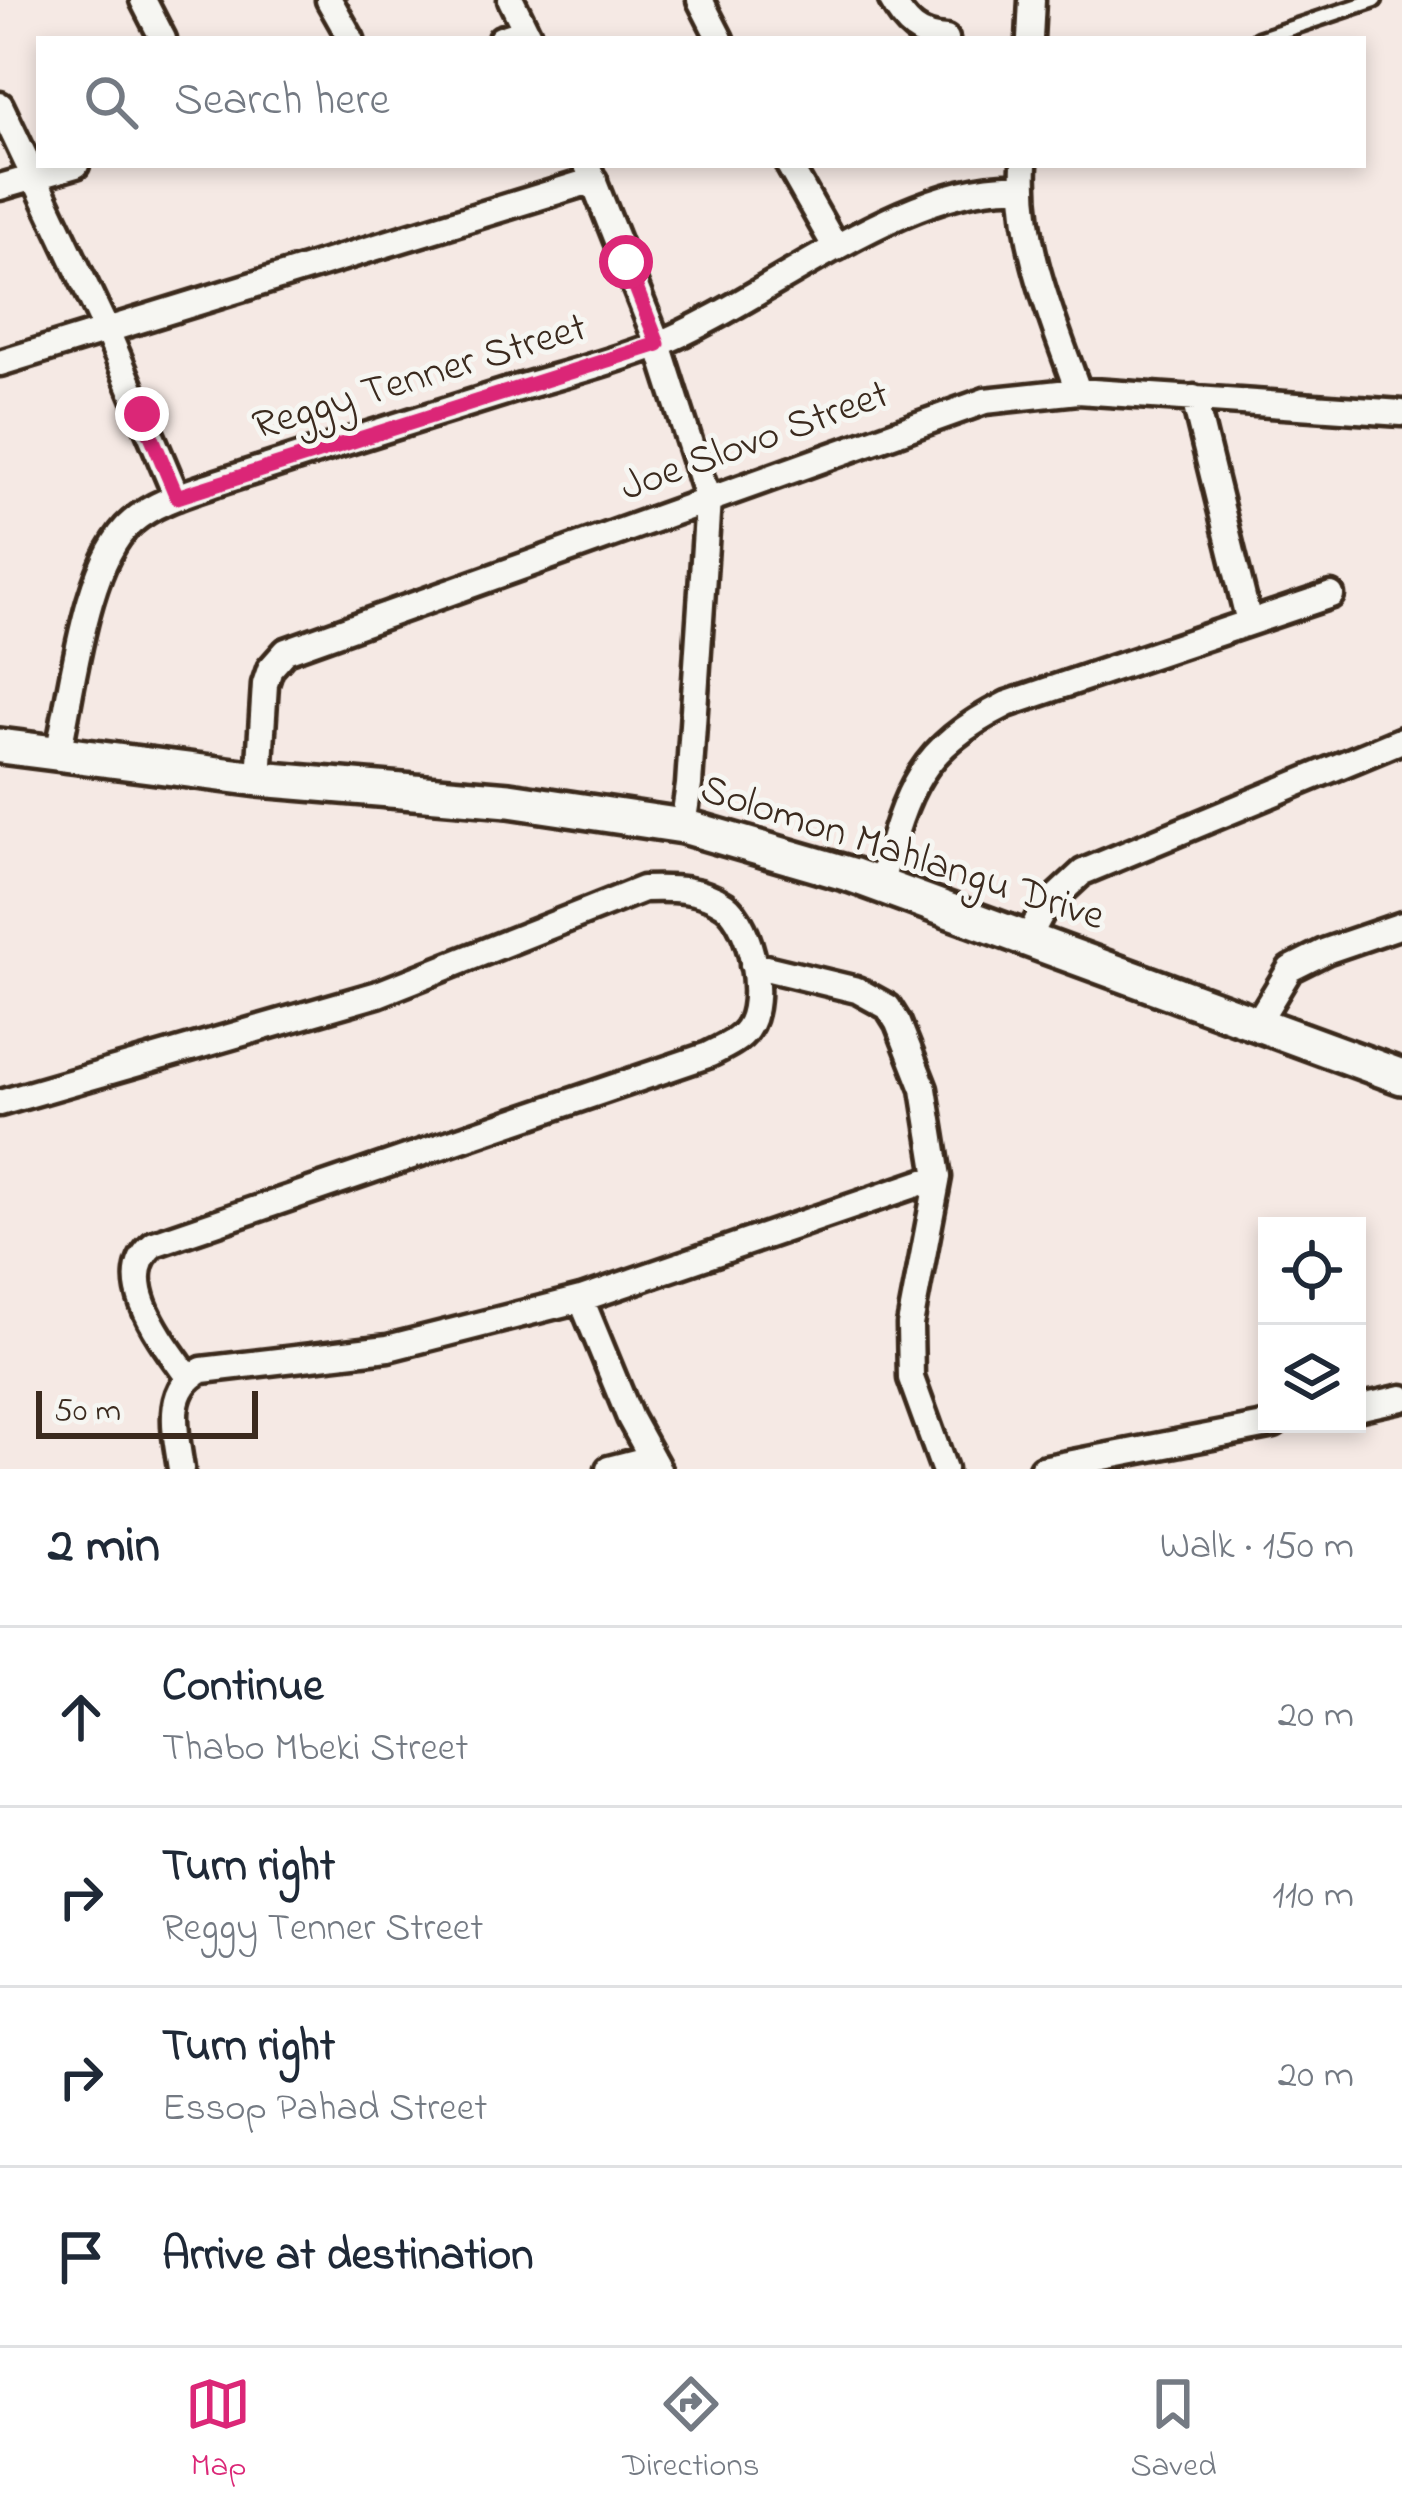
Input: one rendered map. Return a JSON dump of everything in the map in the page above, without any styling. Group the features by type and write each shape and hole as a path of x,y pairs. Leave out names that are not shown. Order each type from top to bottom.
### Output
{"street":[{"path":"143,0 161,36"},
{"path":"329,0 349,36"},
{"path":"511,0 528,35"},
{"path":"700,0 718,36"},
{"path":"892,0 913,30 926,36"},
{"path":"1030,36 1032,0"},
{"path":"0,105 107,331 177,497"},
{"path":"0,188 65,168"},
{"path":"791,168 836,248"},
{"path":"0,363 591,172 658,344 708,500 689,785 682,826"},
{"path":"1024,176 1037,280 1078,391"},
{"name":"Reggy Tenner Street","path":"58,754 96,579 106,553 134,520 177,497 658,344 836,248 940,201 1024,176"},
{"name":"Joe Slovo Street","path":"259,779 265,684 270,669 286,651 985,401 1078,391 1402,413"},
{"path":"1194,398 1249,622"},
{"path":"880,886 901,810 914,782 927,761 979,718 1007,704 1331,595"},
{"path":"1027,940 1045,908 1083,872 1402,740"},
{"name":"Solomon Mahlangu Drive","path":"0,746 259,779 509,800 682,826 880,886 1402,1077"},
{"path":"0,1103 378,994 643,889 686,889 729,908 743,926 753,964 755,999 746,1031 708,1055 154,1244 142,1253 138,1282 152,1323 188,1377"},
{"path":"1256,1025 1290,970 1326,951 1402,925"},
{"path":"753,964 856,990 888,1007 924,1090 938,1177 910,1325 910,1378 944,1469"},
{"path":"181,1469 177,1393 188,1377 215,1366 388,1348 581,1299 938,1177"},
{"path":"581,1299 621,1398 655,1463 609,1469"},
{"path":"1366,1406 1402,1398"},
{"path":"1042,1469 1258,1427"}],"lane":[{"path":"1267,36 1376,0"}],"route":[{"path":"142,414 177,497 658,344 626,262"}]}
